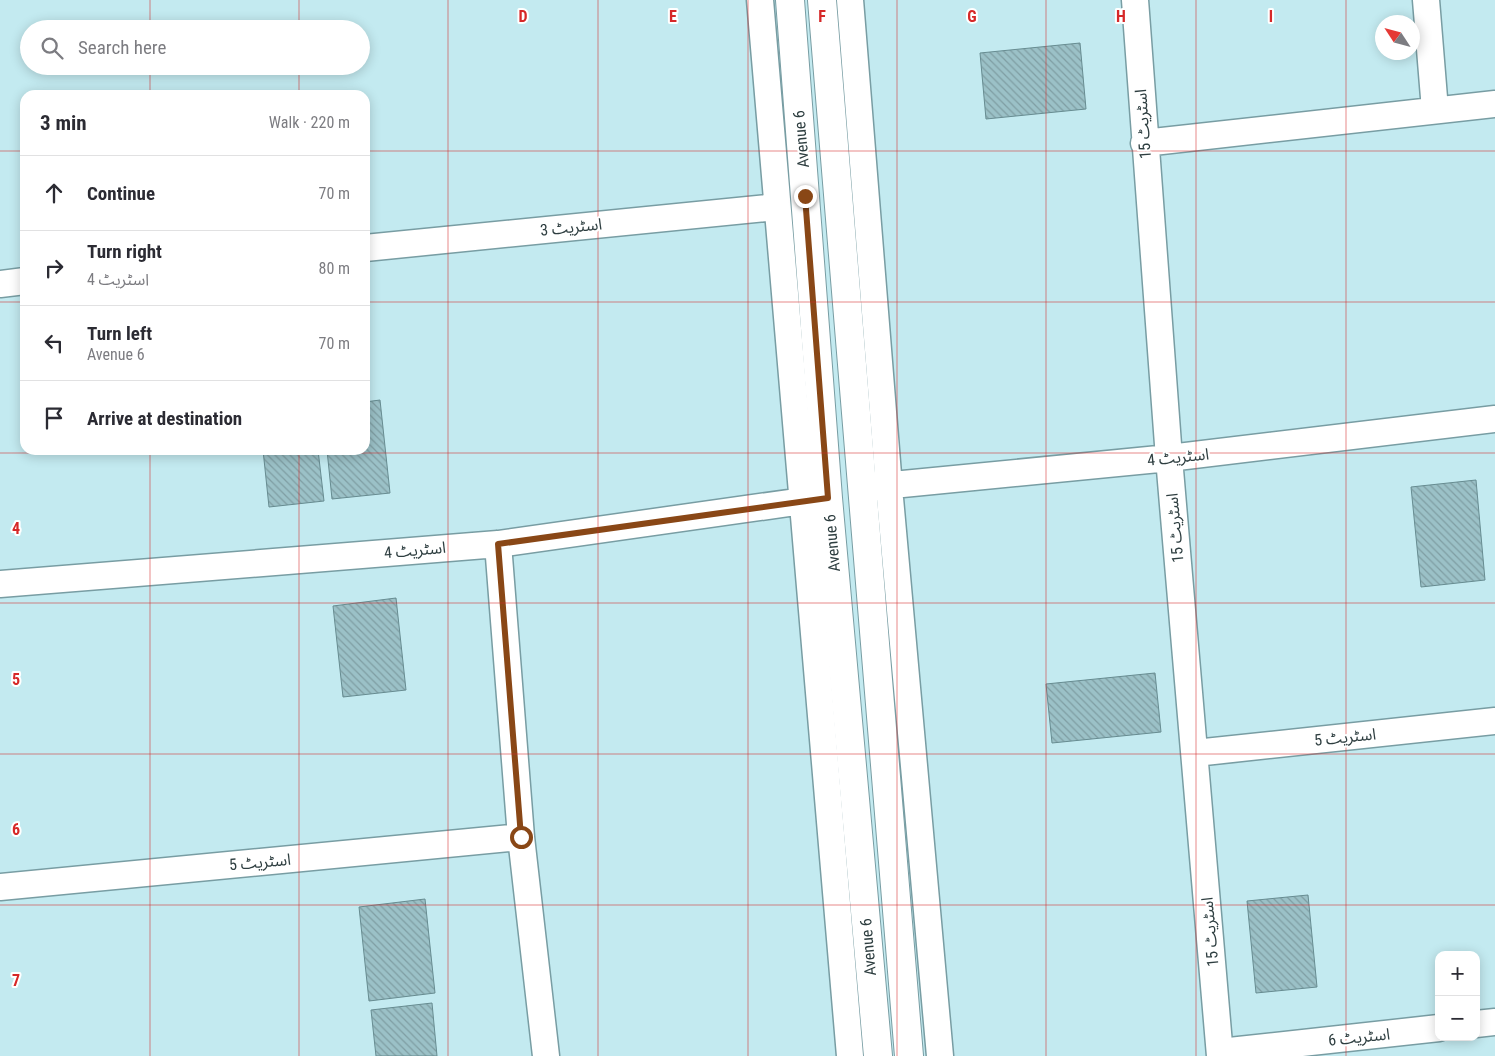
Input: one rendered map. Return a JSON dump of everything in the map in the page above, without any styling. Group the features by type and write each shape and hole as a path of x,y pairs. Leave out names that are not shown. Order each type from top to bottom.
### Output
{"main road":[{"name":"Avenue 6","path":"790,0 828,498 878,1056"},
{"name":"Avenue 6","path":"822,0 909,1056"}],"street":[{"path":"760,0 801,502 850,1056"},
{"path":"850,0 889,487 940,1056"},
{"name":"اسٹریٹ 15","path":"1135,0 1168,458 1220,1054"},
{"path":"1426,0 1434,110"},
{"path":"1144,143 1495,104"},
{"name":"اسٹریٹ 3","path":"370,247 776,206"},
{"path":"0,284 20,282"},
{"name":"اسٹریٹ 4","path":"861,487 889,487 1168,458 1495,420"},
{"name":"اسٹریٹ 4","path":"0,584 498,544 828,498"},
{"path":"498,544 521,837 546,1056"},
{"name":"اسٹریٹ 5","path":"1195,753 1495,721"},
{"name":"اسٹریٹ 5","path":"0,887 521,837"},
{"path":"1480,1024 1495,1022"},
{"name":"اسٹریٹ 6","path":"1220,1054 1435,1028"}],"building":[{"path":"1080,43 1086,109 986,119 980,53"},
{"path":"380,400 390,493 332,499 328,455 370,455 370,401"},
{"path":"264,455 319,455 324,501 269,507"},
{"path":"1476,480 1485,580 1421,587 1411,487"},
{"path":"396,598 406,690 343,697 333,606"},
{"path":"1155,673 1161,732 1052,743 1046,684"},
{"path":"1308,895 1317,987 1256,993 1247,901"},
{"path":"425,899 435,993 369,1001 359,907"},
{"path":"432,1003 437,1056 376,1056 371,1010"}],"route":[{"path":"521,837 498,544 828,498 805,196"}]}
